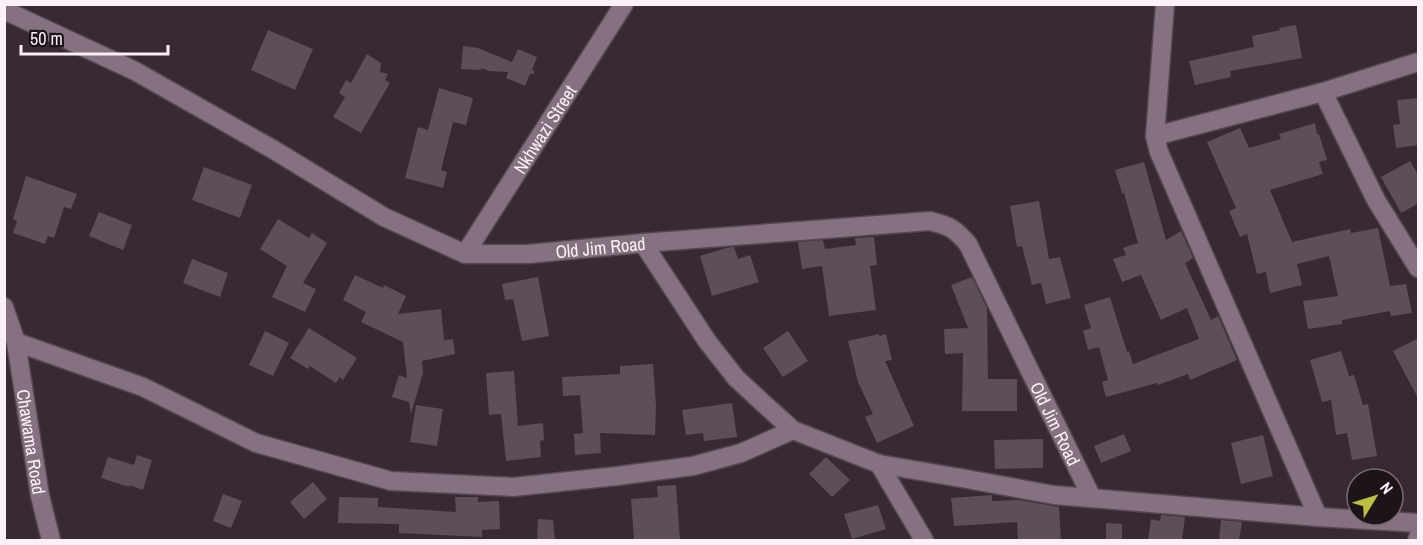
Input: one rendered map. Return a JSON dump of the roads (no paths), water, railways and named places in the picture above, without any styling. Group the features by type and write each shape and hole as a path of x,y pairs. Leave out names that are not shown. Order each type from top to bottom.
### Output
{"street":[{"name":"Nkhwazi Street","path":"465,255 624,4"},
{"path":"1165,4 1155,136 1159,153 1318,517"},
{"name":"Old Jim Road","path":"4,10 135,71 274,150 384,217 465,255 528,254 930,221 949,225 968,244 1092,498"},
{"path":"1155,136 1323,92 1419,62"},
{"path":"1323,92 1376,200 1419,268"},
{"path":"643,243 706,341 736,378 794,430 879,464 1054,495 1419,523"},
{"name":"Chawama Road","path":"4,307 16,342 40,496 51,540"},
{"path":"16,342 143,387 256,443 391,481 513,487 693,466 741,453 794,430"},
{"path":"879,464 924,540"}]}
